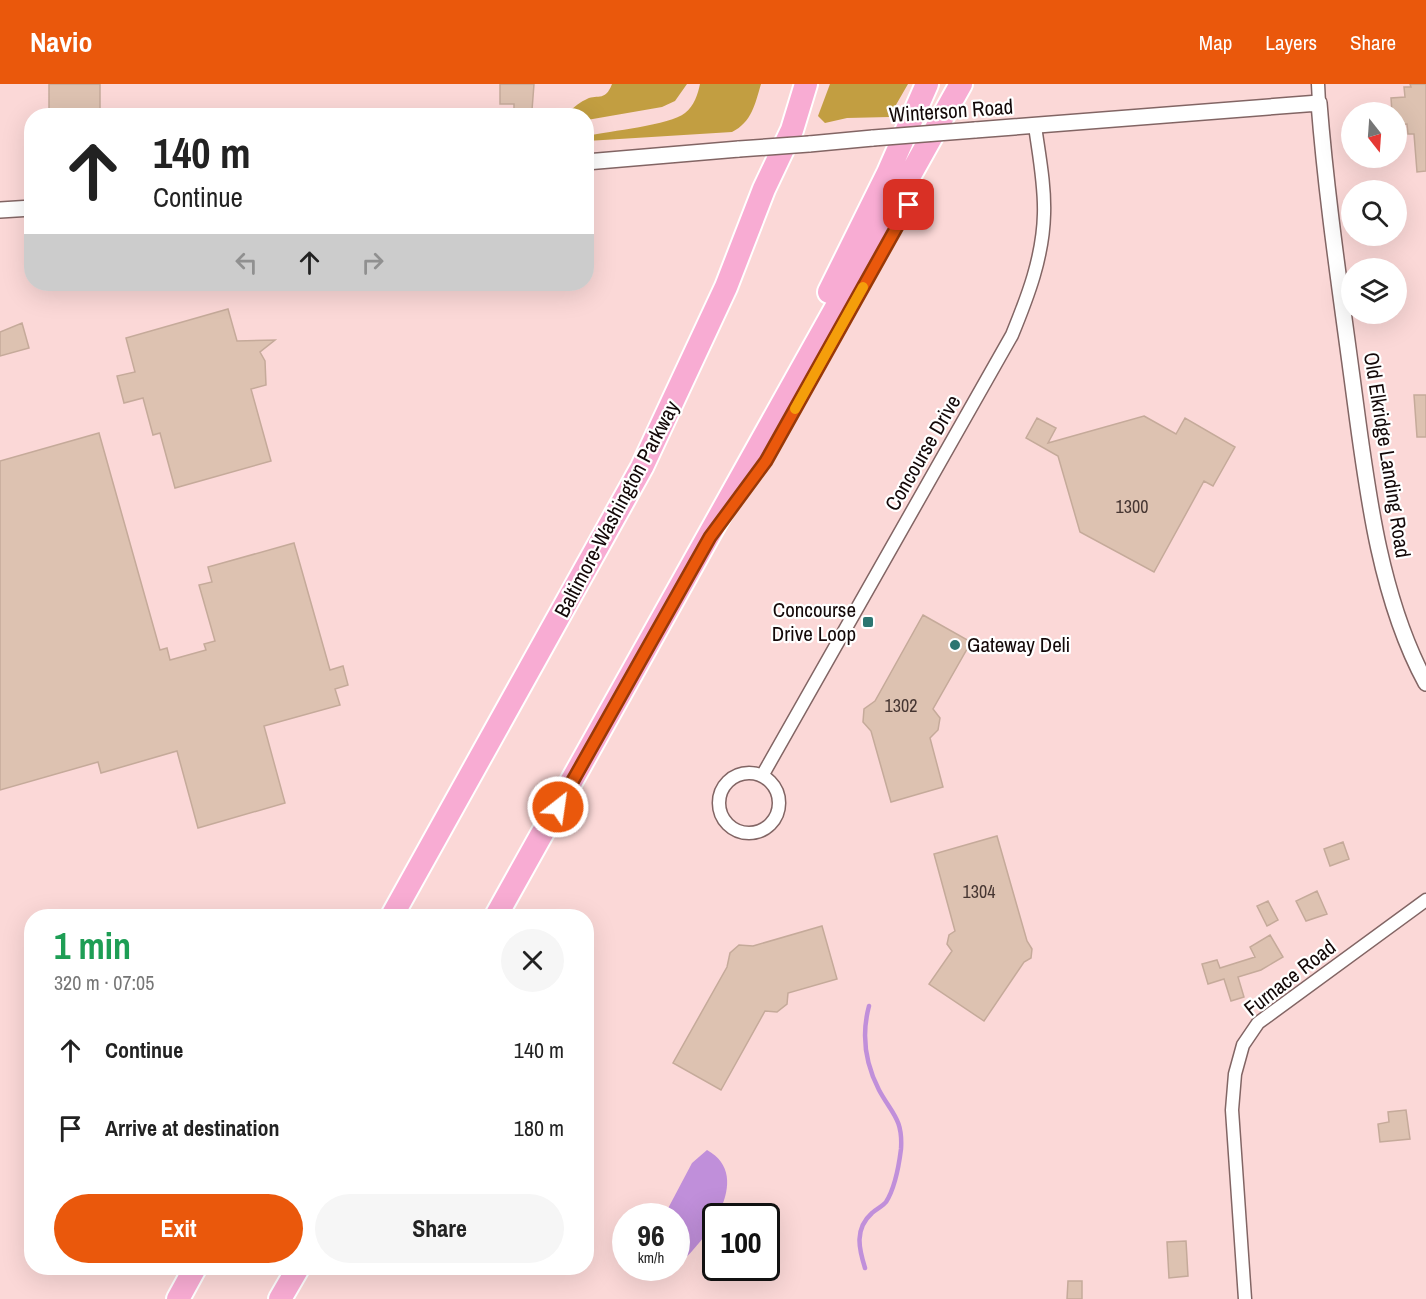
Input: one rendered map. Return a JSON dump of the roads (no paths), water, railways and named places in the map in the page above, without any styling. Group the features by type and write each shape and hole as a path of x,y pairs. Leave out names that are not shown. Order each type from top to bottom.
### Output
{"highway":[{"path":"764,189 793,84"},
{"name":"Baltimore-Washington Parkway","path":"396,909 642,467 726,287 764,189 792,130 806,84"},
{"path":"568,789 594,719 825,302 888,173 927,84"},
{"path":"500,909 710,537 961,84"},
{"path":"710,537 766,461 976,84"},
{"path":"178,1299 191,1275"},
{"path":"280,1299 294,1275"}],"street":[{"name":"Old Elkridge Landing Road","path":"1318,84 1330,214 1370,502 1391,593 1406,639 1426,683"},
{"name":"Winterson Road","path":"594,161 1319,103"},
{"name":"Concourse Drive","path":"762,776 1012,335 1035,273 1044,214 1035,126"},
{"path":"0,210 24,208"},
{"path":"742,774 762,776 773,785 778,797 776,817 761,831 748,834 735,831 724,822 719,810 722,790 730,779 742,774"},
{"name":"Furnace Road","path":"1245,1299 1232,1110 1235,1074 1244,1045 1258,1023 1426,900"}],"waterway":[{"path":"865,1268 861,1254 860,1232 866,1219 885,1203 889,1196 898,1169 901,1149 898,1123 870,1070 865,1039 869,1006"}],"place":[{"name":"Concourse Drive Loop","path":"868,622"},
{"name":"Gateway Deli","path":"955,645"}]}
